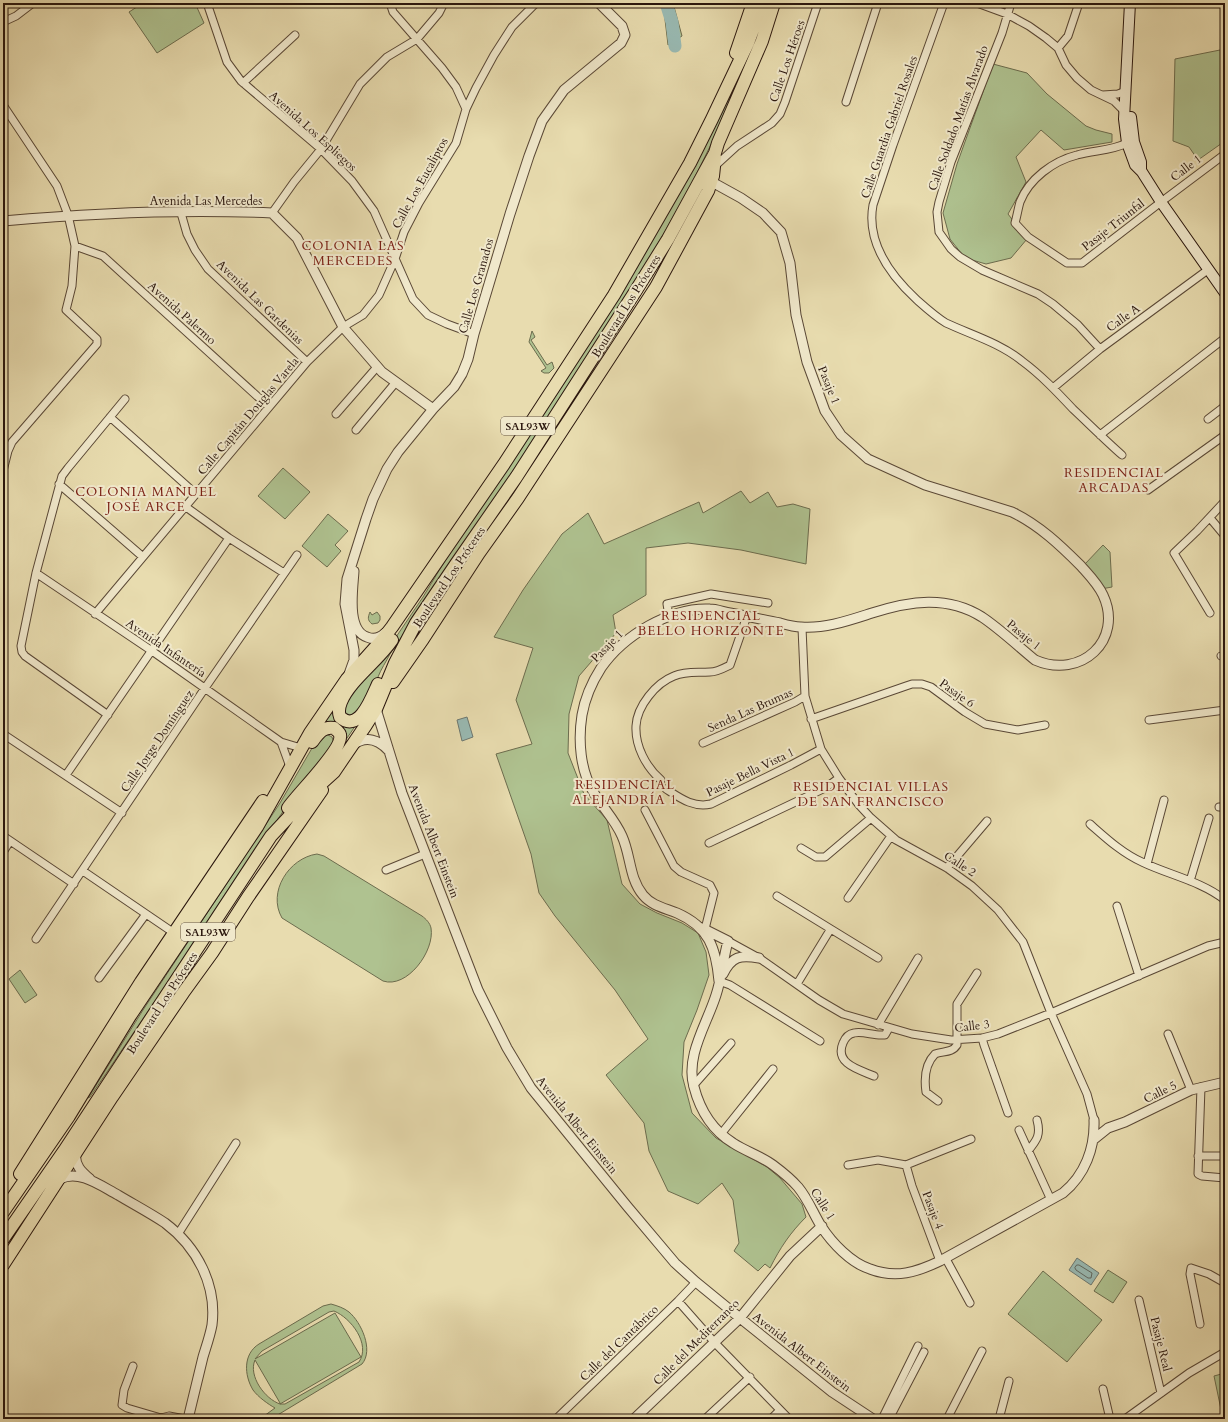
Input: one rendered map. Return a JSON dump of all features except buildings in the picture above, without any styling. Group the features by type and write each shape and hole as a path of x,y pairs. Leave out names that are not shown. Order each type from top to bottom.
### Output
{"highway":[{"path":"712,119 753,3"},
{"name":"Boulevard Los Próceres","path":"3,1212 69,1116 130,1016 257,827 300,749 347,679 392,627 500,470 601,317 690,163 748,43 763,3"},
{"name":"Boulevard Los Próceres","path":"3,1239 146,1028 271,836 334,772 376,709 395,663 416,623 579,381 661,251 715,153 762,41 774,3"},
{"path":"762,41 781,3"},
{"path":"376,709 479,553 518,498 656,287 712,182 715,153"},
{"path":"494,509 518,498"},
{"path":"416,623 394,653 381,676 370,703 363,713 356,720 352,721 342,719 339,714 340,702 349,689 389,644 429,572"},
{"path":"257,827 282,795 316,737 325,728 334,728 340,733 341,736 332,755 290,806 271,836"},
{"path":"3,1198 140,982 300,749"},
{"path":"3,1266 112,1097 212,953 248,897 334,772"},
{"path":"77,1082 103,1047 130,1016"},
{"path":"112,1097 146,1028"}],"main road":[{"path":"1130,3 1125,130 1122,145 1130,154 1135,165 1142,172 1161,202 1225,293"},
{"path":"1135,3 1131,117 1134,142 1141,162 1142,172"}],"street":[{"path":"3,22 16,16 33,3"},
{"name":"Avenida Los Espliegos","path":"207,3 227,62 243,83 320,149 352,181 374,211 413,299 428,314 447,324 474,334"},
{"path":"390,3 393,12 442,68 456,87 466,109"},
{"path":"272,213 320,149 360,84 387,57 417,40 439,13 444,3"},
{"name":"Calle Los Eucaliptos","path":"343,327 363,314 379,295 395,259 404,232 416,209 456,143 466,109 472,95 494,55 512,28 536,3"},
{"name":"Calle Los Granados","path":"347,679 354,660 354,650 347,620 345,599 347,580 373,499 387,469 398,452 433,409 454,387 462,374 468,359 474,334 528,156 542,121 564,90 621,44 626,35 622,26 599,3"},
{"name":"Calle Los Héroes","path":"714,167 737,146 772,123 780,114 818,3"},
{"path":"846,102 878,3"},
{"name":"Calle Guardia Gabriel Rosales","path":"944,3 893,145 874,206 872,225 880,253 894,276 925,308 945,322 1005,349 1022,360 1122,455"},
{"path":"977,3 1007,14 1029,26 1058,48 1066,65 1077,78 1092,90 1118,104 1125,112"},
{"name":"Calle Soldado Matías Alvarado","path":"1011,3 1002,33 951,162 938,207 937,221 939,232 951,249 960,257 982,270 1038,294 1053,304 1078,325 1100,349"},
{"path":"1058,48 1068,36 1079,3"},
{"path":"243,83 295,35"},
{"path":"1103,95 1126,92"},
{"path":"460,96 472,95"},
{"path":"3,105 57,186 68,215 74,246 72,286 66,310 97,339 97,344 12,442 3,471"},
{"name":"Pasaje Triunfal","path":"1122,145 1077,155 1057,162 1032,182 1020,202 1015,223 1028,237 1067,263 1082,263 1161,202"},
{"name":"Calle 1","path":"1161,202 1225,154"},
{"name":"Pasaje 1","path":"702,928 679,914 653,904 643,895 633,878 623,838 615,822 595,795 586,778 580,734 583,712 588,695 606,661 635,634 651,624 669,616 692,610 710,609 802,628 848,621 893,606 914,602 942,603 963,607 984,618 1035,660 1044,664 1062,666 1083,661 1091,655 1101,643 1109,621 1104,596 1092,579 1052,538 1038,527 1025,518 1000,507 925,485 868,459 841,435 825,411 807,362 796,314 790,263 781,232 763,213 741,198 712,182"},
{"name":"Avenida Las Mercedes","path":"3,221 68,215 213,210 272,213 297,238 343,327 382,372 433,409"},
{"name":"Avenida Las Gardenias","path":"181,212 187,234 195,250 208,269 307,362"},
{"name":"Avenida Palermo","path":"74,246 103,256 269,407"},
{"name":"Calle A","path":"1053,388 1100,349 1209,269"},
{"name":"Calle Capitán Douglas Varela","path":"95,614 307,362 343,327"},
{"path":"1100,435 1225,338"},
{"path":"336,414 378,367"},
{"path":"356,430 396,382"},
{"path":"108,715 25,656 22,652 21,646 36,574 59,484 68,468 125,399"},
{"path":"1208,419 1225,406"},
{"path":"110,417 196,494"},
{"path":"1148,490 1225,435"},
{"path":"59,484 143,557"},
{"path":"1210,613 1174,553 1225,501"},
{"path":"186,507 229,538 284,573"},
{"path":"1210,518 1225,536"},
{"path":"66,775 229,538"},
{"name":"Calle Los Granados","path":"356,551 352,607 355,625 362,635 371,639 383,635 392,627"},
{"name":"Calle Jorge Domínguez","path":"36,939 205,688 297,555"},
{"name":"Avenida Infantería","path":"36,574 152,651 281,742 300,749"},
{"path":"669,616 668,604 711,594 768,604"},
{"path":"661,780 650,769 638,744 636,725 644,704 656,687 667,679 684,672 711,672 730,666 747,616"},
{"name":"Calle 2","path":"802,628 805,696 821,748 839,778 859,805 871,818 890,836 923,856 947,868 972,886 994,906 1023,942 1051,1013 1087,1094 1094,1120 1093,1140"},
{"name":"Pasaje 6","path":"811,719 912,684 922,684 931,688 969,715 985,724 1018,730 1045,725"},
{"name":"Senda Las Brumas","path":"703,743 805,696"},
{"name":"Avenida Albert Einstein","path":"376,709 402,793 478,990 497,1030 518,1068 546,1108 622,1200 667,1253 696,1282 832,1392 873,1419"},
{"path":"1149,720 1225,710"},
{"path":"3,734 122,813"},
{"path":"352,745 362,740 373,740 379,742 391,754"},
{"path":"281,742 289,764"},
{"name":"Pasaje Bella Vista 1","path":"666,789 685,802 697,805 710,804 791,765 821,748"},
{"path":"709,843 825,788 839,778"},
{"path":"1147,864 1164,800"},
{"path":"645,810 674,866 681,872 710,885 714,893 702,928 715,952 718,961 719,981"},
{"path":"801,848 816,857 825,857 871,818"},
{"path":"1190,881 1209,818"},
{"path":"947,868 987,821"},
{"path":"1090,824 1123,852 1147,864 1209,889 1225,899"},
{"path":"3,836 74,884"},
{"path":"848,898 890,836"},
{"path":"3,852 10,841"},
{"path":"386,870 425,854"},
{"path":"83,871 174,933"},
{"path":"777,896 830,930 878,958"},
{"path":"1117,906 1139,976"},
{"path":"99,978 146,914"},
{"path":"702,928 728,941"},
{"path":"797,984 830,930"},
{"name":"Calle 1","path":"728,941 717,993 696,1051 692,1067 693,1086 703,1112 721,1134 732,1143 773,1164 797,1187 812,1208 822,1226 851,1260 870,1270 892,1274 911,1273 943,1260 1051,1200 1066,1190 1078,1177 1090,1154 1093,1140"},
{"name":"Calle 3","path":"728,941 759,958 843,1014 912,1034 951,1040 982,1038 998,1034 1208,946 1225,942"},
{"path":"719,981 728,965 735,959 748,957 759,958"},
{"path":"878,1025 918,958"},
{"path":"938,1101 926,1092 925,1078 927,1066 935,1054 955,1048 957,1040 957,1004 977,972"},
{"path":"719,981 730,985 820,1041"},
{"path":"874,1076 847,1063 843,1059 841,1055 843,1041 848,1035 859,1032 885,1035 889,1028"},
{"path":"1168,1034 1191,1090"},
{"path":"982,1038 1008,1113"},
{"path":"693,1086 731,1043"},
{"path":"721,1134 773,1070"},
{"name":"Calle 5","path":"1093,1140 1108,1128 1125,1122 1191,1090 1225,1082"},
{"path":"1202,1087 1198,1174 1202,1176 1225,1178"},
{"path":"1028,1151 1037,1140 1039,1130 1037,1120"},
{"path":"1094,1120 1108,1128"},
{"path":"1019,1130 1051,1200"},
{"path":"848,1165 878,1160 906,1165 971,1139"},
{"path":"178,1234 236,1143"},
{"path":"76,1154 75,1159 78,1167 92,1181"},
{"path":"1198,1156 1225,1156"},
{"name":"Pasaje 4","path":"906,1165 912,1186 943,1260 970,1303"},
{"path":"60,1179 75,1176 92,1181 160,1220 178,1234 202,1265 209,1285 212,1304 212,1326 188,1419"},
{"name":"Calle del Mediterraneo","path":"634,1419 740,1318 790,1256 822,1226"},
{"path":"1200,1324 1190,1274 1191,1268 1209,1274 1225,1283"},
{"name":"Calle del Cantábrico","path":"556,1419 696,1282"},
{"name":"Pasaje Real","path":"1139,1300 1161,1393"},
{"path":"678,1301 715,1343 750,1377 789,1419"},
{"path":"882,1419 918,1346"},
{"path":"947,1419 982,1351"},
{"path":"889,1419 924,1352"},
{"path":"1125,1419 1189,1373 1225,1352"},
{"path":"133,1366 124,1390 122,1405 127,1408 161,1418 169,1416 185,1419"},
{"path":"705,1419 750,1377"},
{"path":"999,1419 1009,1381"},
{"path":"1103,1389 1110,1419"},
{"path":"771,1419 780,1410"}],"green space":[{"path":"143,3 195,3 204,23 157,53 129,12"},
{"path":"659,3 673,3 682,36 668,45 664,11"},
{"path":"760,21 764,23 723,120 690,187 647,263 556,407 390,654 365,704 355,714 350,715 344,711 344,700 392,643 423,597 468,523 584,349"},
{"path":"1225,49 1225,141 1198,160 1189,147 1173,141 1175,59"},
{"path":"993,64 1027,73 1047,94 1086,126 1112,134 1112,142 1064,150 1041,130 1016,157 1026,182 1008,214 1027,239 1011,258 986,264 965,258 950,239 943,213 957,164"},
{"path":"532,331 535,337 531,340 547,365 552,362 554,368 549,373 544,373 541,371 546,368 529,342"},
{"path":"283,468 310,492 285,519 258,496"},
{"path":"741,491 750,503 768,492 777,507 793,504 810,509 806,564 741,550 688,543 646,548 646,595 613,615 616,633 579,676 569,714 568,753 584,794 607,820 622,884 640,904 682,923 698,933 706,952 709,975 684,1042 682,1075 692,1113 716,1138 767,1167 780,1178 802,1204 806,1217 786,1241 770,1268 765,1264 758,1271 734,1251 739,1243 733,1200 722,1183 698,1204 668,1191 649,1151 644,1123 606,1075 648,1039 615,990 555,916 539,893 531,854 496,754 532,744 516,700 533,648 494,637 523,590 562,534 588,513 604,544 699,502 703,513"},
{"path":"328,514 348,531 335,545 341,551 327,567 302,546"},
{"path":"1103,545 1110,552 1112,587 1101,589 1085,564"},
{"path":"370,612 372,615 377,612 380,616 378,623 372,624 369,621 368,617"},
{"path":"334,705 334,709 358,722 345,741 321,726"},
{"path":"326,734 332,737 334,744 288,804 88,1098 143,1010 280,803 315,743"},
{"path":"317,854 324,856 428,921 431,928 429,947 418,966 410,974 392,982 383,981 282,918 278,908 277,898 279,887 283,878 298,862"},
{"path":"20,970 37,995 25,1003 9,979"},
{"path":"1108,1270 1127,1282 1113,1303 1094,1291"},
{"path":"1043,1271 1102,1320 1067,1362 1008,1314"},
{"path":"331,1304 338,1306 347,1311 358,1322 362,1329 367,1351 362,1364 271,1419 266,1419 264,1416 275,1408 258,1395 250,1384 247,1365 250,1353 259,1344 323,1306","holes":["334,1311 347,1319 353,1325 361,1340 363,1347 362,1355 359,1362 285,1404 280,1404 361,1357 335,1313 255,1359 262,1351 329,1312","255,1360 280,1404 264,1392 256,1380 253,1366"]},
{"path":"1225,1373 1225,1419 1223,1419 1214,1376"}],"water":[{"path":"467,717 473,737 462,741 457,720"},
{"path":"1077,1258 1099,1273 1091,1285 1069,1270"}],"waterway":[{"path":"666,3 672,22 675,46"}],"district":[{"name":"COLONIA LAS MERCEDES","path":"353,252"},
{"name":"RESIDENCIAL ARCADAS","path":"1114,480"},
{"name":"COLONIA MANUEL JOSÉ ARCE","path":"146,498"},
{"name":"RESIDENCIAL BELLO HORIZONTE","path":"711,622"},
{"name":"RESIDENCIAL ALEJANDRÍA 1","path":"625,792"},
{"name":"RESIDENCIAL VILLAS DE SAN FRANCISCO","path":"871,794"}]}
